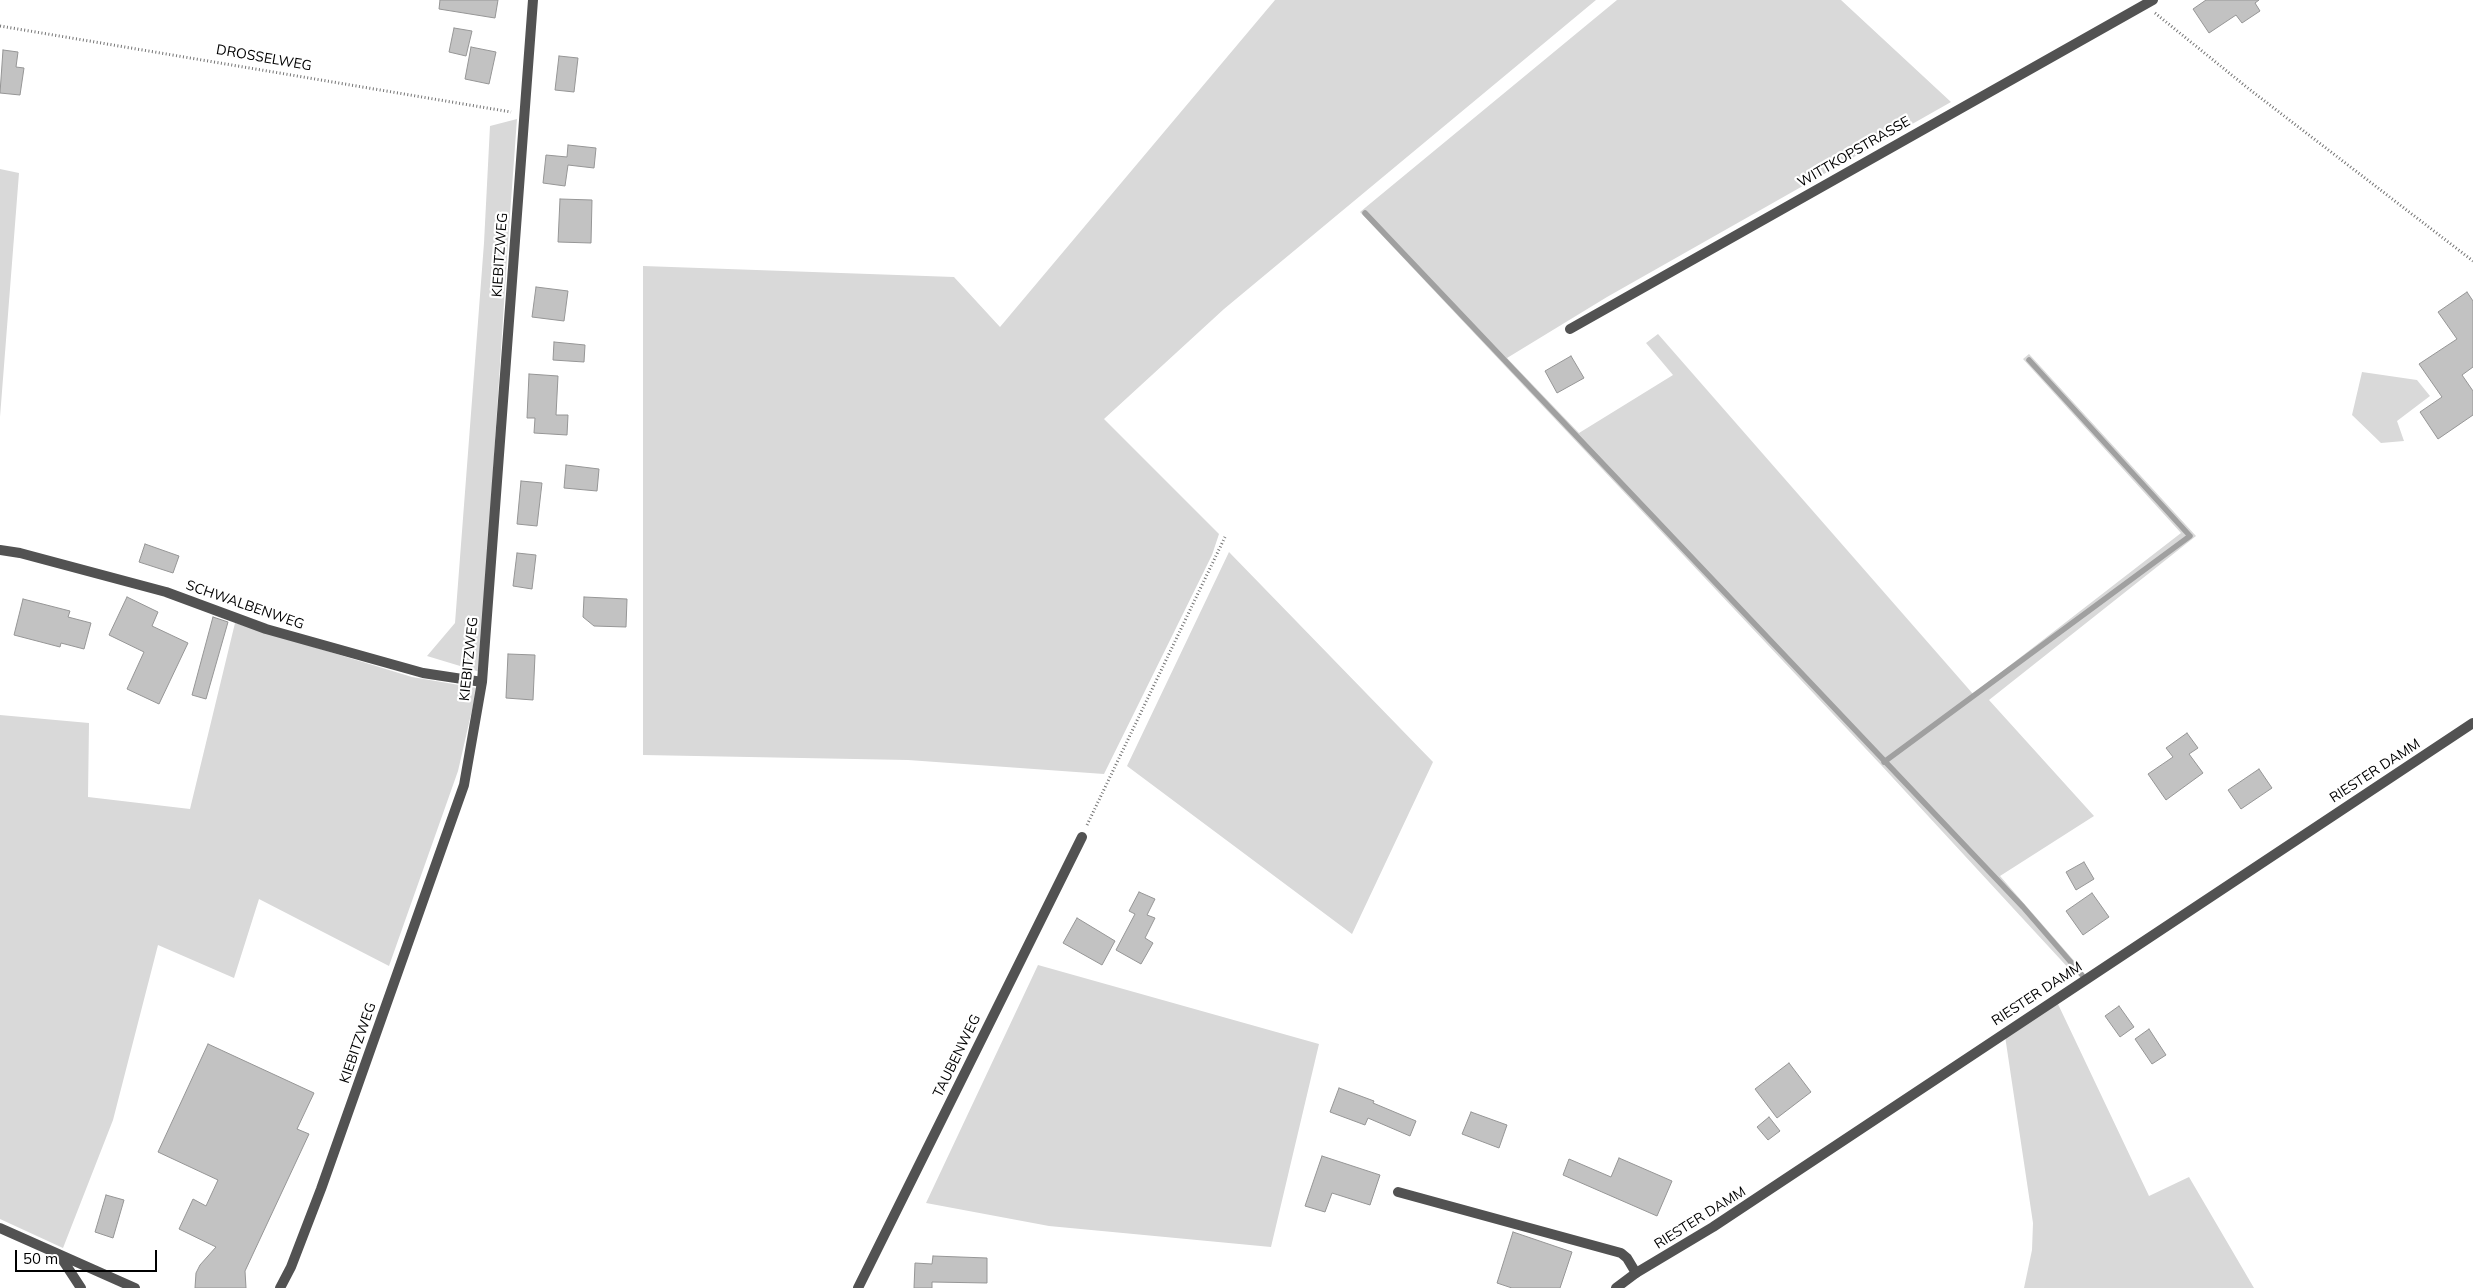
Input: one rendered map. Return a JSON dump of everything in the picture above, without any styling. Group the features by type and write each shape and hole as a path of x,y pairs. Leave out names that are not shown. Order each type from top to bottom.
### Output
{"street":[{"name":"KIEBITZWEG","path":"280,1288 322,1189 464,785 482,682 533,0"},
{"name":"WITTKOPSTRASSE","path":"1570,329 2149,2"},
{"name":"SCHWALBENWEG","path":"0,550 20,553 166,592 266,629 404,668 482,682"},
{"name":"RIESTER DAMM","path":"1616,1288 1636,1273 1713,1228 2473,723"},
{"name":"TAUBENWEG","path":"858,1288 1082,837"},
{"path":"1398,1192 1621,1254 1627,1258 1636,1273"},
{"path":"0,1228 135,1288"},
{"path":"60,1255 82,1288"}],"path":[{"path":"2149,2 2250,89 2473,262"},
{"name":"DROSSELWEG","path":"0,26 524,115"},
{"path":"1082,837 1225,537"}],"shaded area":[{"path":"1275,0 1596,0 1224,309 1104,419 1219,534 1212,555 1104,774 908,760 643,755 643,266 954,277 1000,327"},
{"path":"1617,0 1841,0 1951,102 1607,297 1507,358 1579,433 1673,375 1646,343 1658,334 1973,694 2181,533 2023,359 2029,354 2196,536 1989,700 2094,816 2000,876 2083,971 2072,972 1881,765 1360,212"},
{"path":"517,119 480,672 427,656 455,623 484,243 490,126"},
{"path":"0,169 19,173 0,417"},
{"path":"2362,372 2417,380 2430,396 2397,421 2404,441 2381,443 2352,415"},
{"path":"1229,552 1433,762 1352,934 1127,766"},
{"path":"235,623 412,677 477,688 458,771 389,966 259,899 234,978 158,945 113,1120 63,1248 0,1219 0,715 89,723 88,797 190,809"},
{"path":"1038,965 1319,1044 1271,1247 1049,1226 926,1203"},
{"path":"2057,1002 2149,1196 2189,1177 2254,1288 2024,1288 2032,1250 2033,1223 2005,1036"}],"building":[{"path":"440,0 498,0 495,18 439,9"},
{"path":"2206,0 2259,0 2255,3 2260,11 2242,23 2236,15 2209,33 2193,9"},
{"path":"454,28 472,31 466,56 449,52"},
{"path":"471,47 496,52 489,84 465,79"},
{"path":"3,50 18,52 16,67 24,68 20,95 0,93"},
{"path":"559,56 578,58 574,92 555,90"},
{"path":"568,145 596,148 594,168 568,165 565,186 543,183 546,155 567,157"},
{"path":"560,199 592,200 591,243 558,242"},
{"path":"536,287 568,291 564,321 532,317"},
{"path":"2467,292 2473,301 2473,367 2462,375 2473,391 2473,415 2438,439 2420,412 2442,397 2419,364 2457,339 2438,312"},
{"path":"554,342 585,345 584,362 553,360"},
{"path":"1571,356 1584,378 1557,393 1545,371"},
{"path":"529,374 558,376 556,415 568,415 567,435 534,433 535,418 527,418"},
{"path":"566,465 599,469 597,491 564,488"},
{"path":"521,481 542,483 537,526 517,524"},
{"path":"145,544 179,556 173,573 139,562"},
{"path":"517,553 536,555 532,589 513,586"},
{"path":"127,597 158,612 152,626 188,643 159,704 127,689 144,652 109,635"},
{"path":"584,597 627,599 626,627 594,626 583,617"},
{"path":"23,599 70,611 68,617 91,623 84,649 61,643 60,647 14,635"},
{"path":"213,617 228,622 206,699 192,695"},
{"path":"508,654 535,655 533,700 506,698"},
{"path":"2187,733 2198,748 2189,754 2203,773 2166,800 2148,774 2173,757 2166,748"},
{"path":"2259,769 2272,788 2241,809 2228,790"},
{"path":"2084,862 2094,879 2076,890 2066,872"},
{"path":"1139,892 1155,899 1147,915 1155,918 1145,938 1153,943 1141,964 1116,950 1135,914 1129,911"},
{"path":"2092,893 2109,917 2083,935 2066,911"},
{"path":"1077,918 1115,941 1102,965 1063,943"},
{"path":"2119,1006 2134,1027 2120,1037 2105,1016"},
{"path":"2149,1029 2166,1055 2152,1064 2135,1039"},
{"path":"208,1044 314,1093 297,1129 309,1134 245,1271 246,1288 195,1288 196,1273 200,1265 216,1247 179,1229 193,1199 206,1206 218,1180 158,1152"},
{"path":"1789,1063 1811,1092 1777,1118 1755,1089"},
{"path":"1339,1088 1374,1101 1373,1103 1416,1121 1410,1136 1368,1118 1365,1125 1330,1112"},
{"path":"1471,1112 1507,1125 1499,1148 1462,1134"},
{"path":"1769,1117 1780,1131 1768,1140 1757,1127"},
{"path":"1322,1156 1380,1175 1370,1205 1332,1193 1325,1212 1305,1206"},
{"path":"1619,1158 1672,1181 1657,1216 1563,1175 1569,1159 1611,1177"},
{"path":"106,1195 124,1200 113,1238 95,1232"},
{"path":"1513,1232 1572,1252 1560,1288 1512,1288 1497,1283"},
{"path":"933,1256 987,1258 987,1283 932,1282 932,1288 914,1288 915,1263 932,1264"}],"waterway":[{"path":"1365,213 2023,907 2082,975"},
{"path":"1884,762 2190,536 2029,360"}]}
